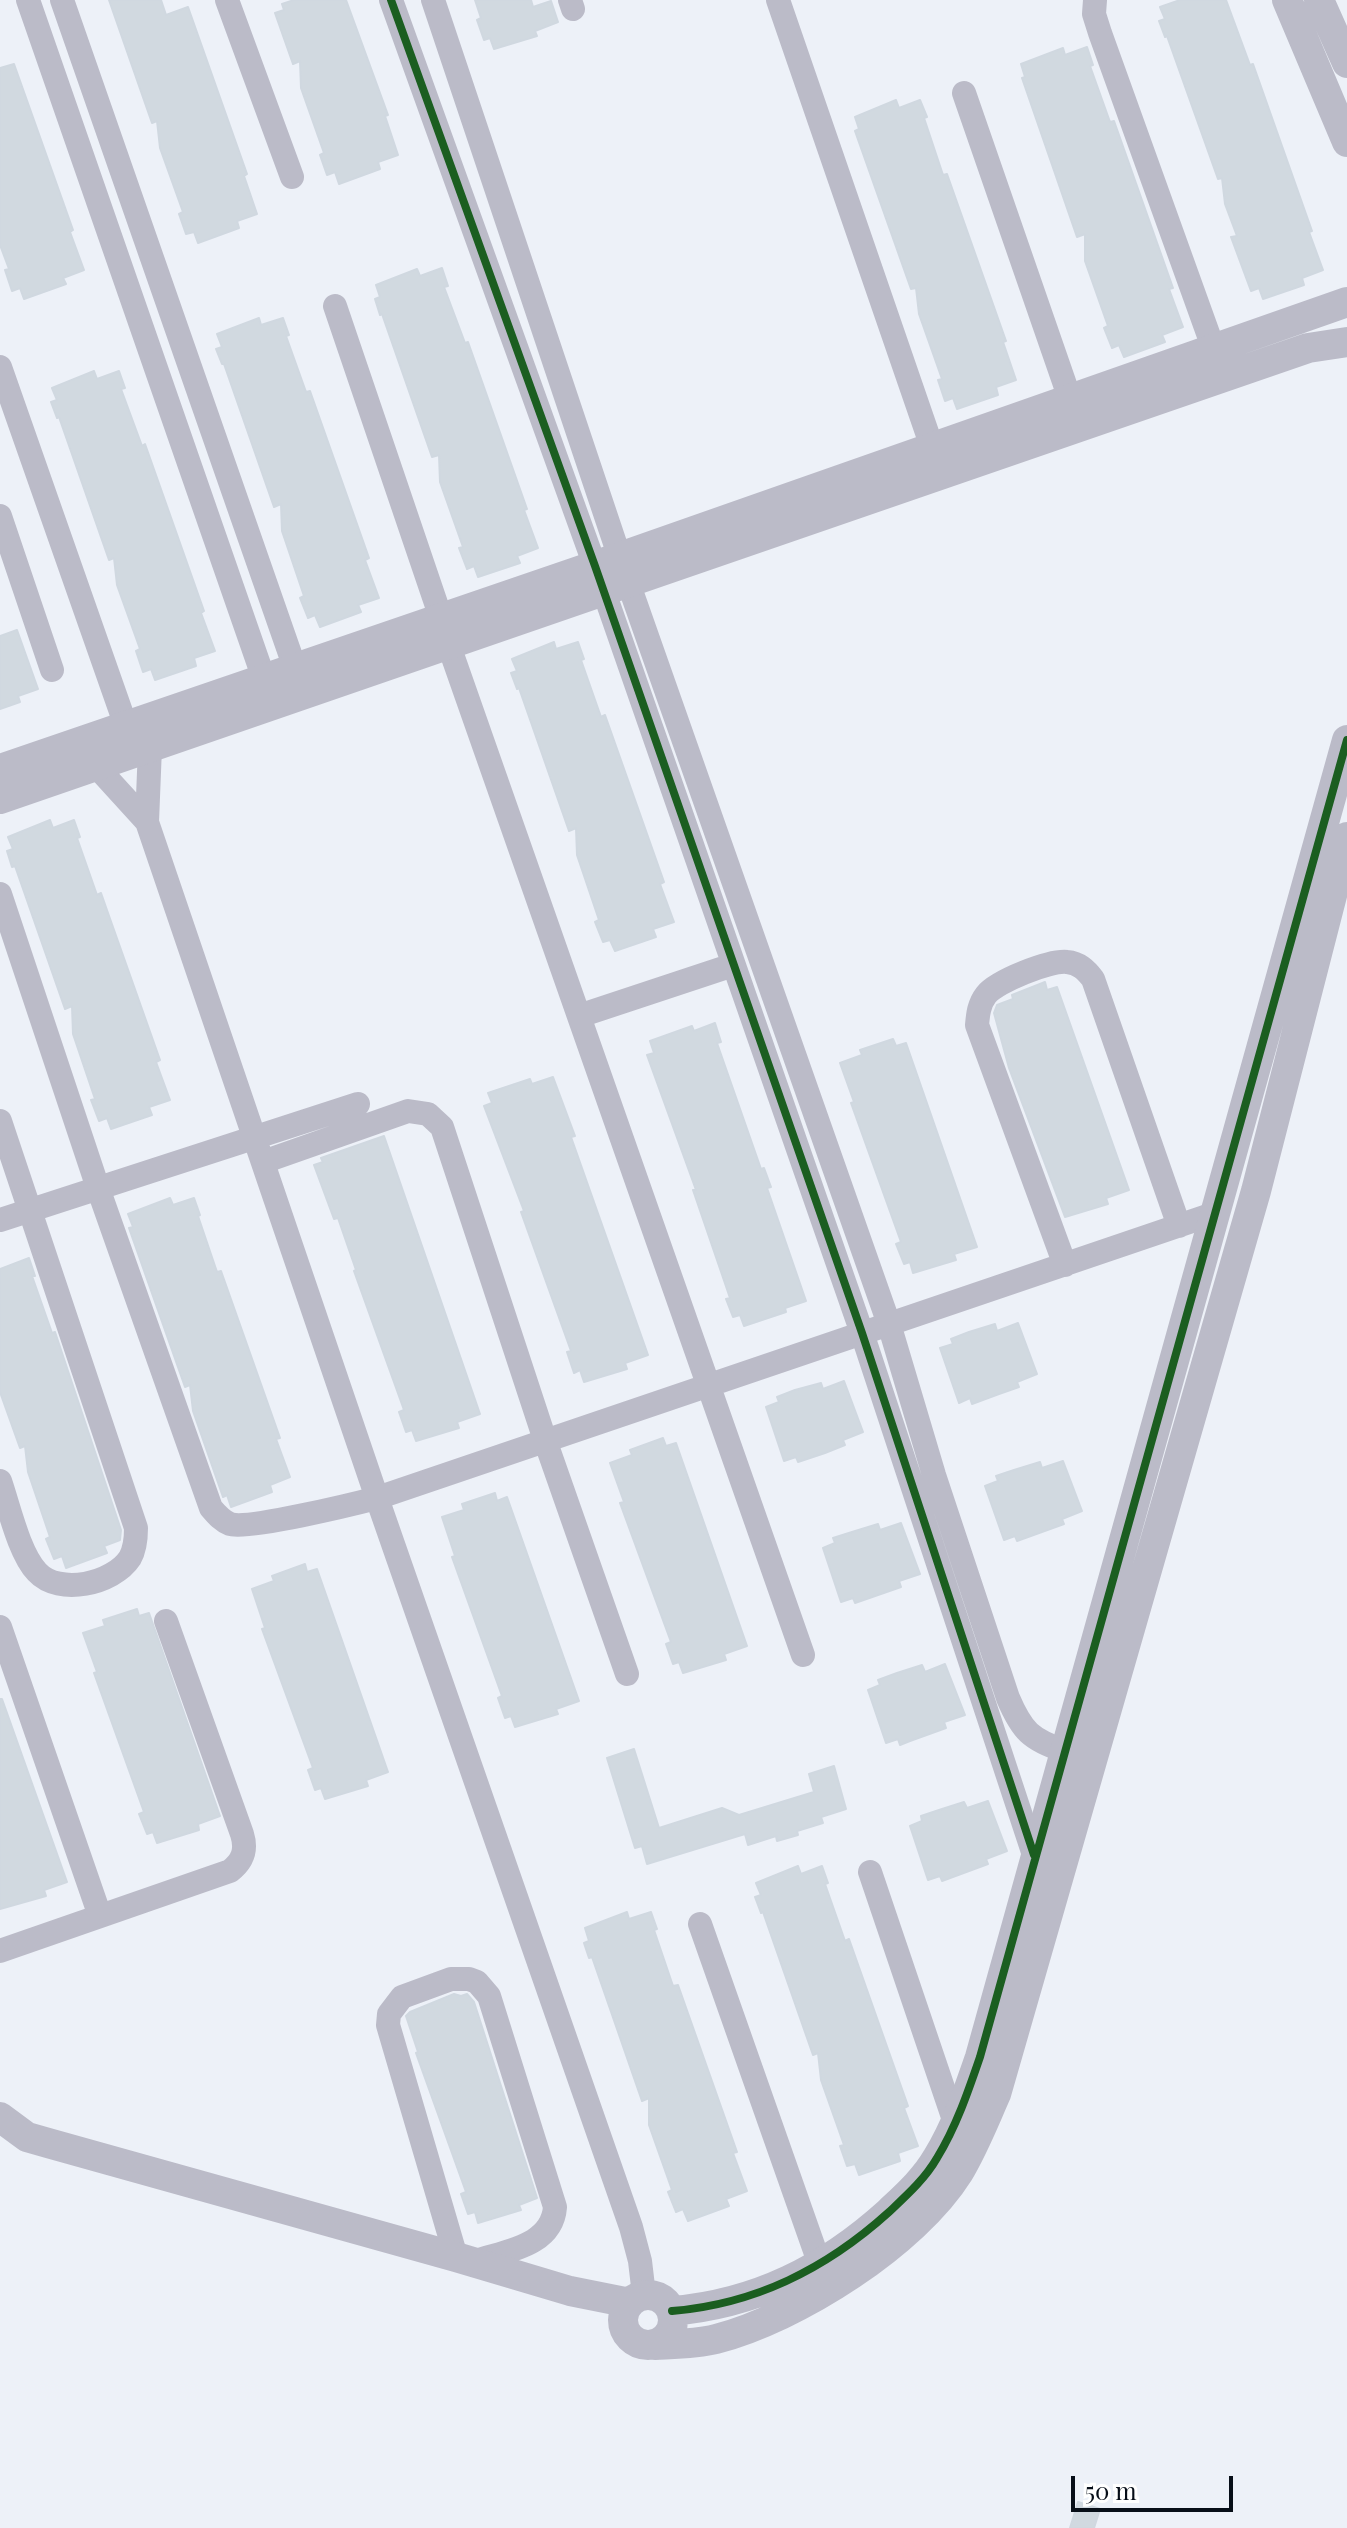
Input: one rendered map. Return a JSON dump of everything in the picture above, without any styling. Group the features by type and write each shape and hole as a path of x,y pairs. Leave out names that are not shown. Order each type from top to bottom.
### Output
{"street":[{"path":"28,0 264,679"},
{"path":"62,0 295,668"},
{"path":"227,0 292,177"},
{"path":"391,0 611,574 889,1324 934,1475 1012,1708 1030,1736 1065,1751"},
{"path":"433,0 733,965 862,1333 1034,1855"},
{"path":"778,0 932,447"},
{"path":"1095,0 1094,14 1100,33 1214,350"},
{"path":"1287,0 1347,142"},
{"path":"1319,0 1347,63"},
{"path":"964,93 1070,399"},
{"path":"611,574 932,447 1347,302"},
{"path":"335,306 445,631 803,1655"},
{"path":"0,799 150,747 445,631 611,574 1308,348 1347,342"},
{"path":"0,367 126,726"},
{"path":"0,516 52,670"},
{"path":"0,769 295,668 445,631"},
{"path":"672,2311 743,2299 780,2286 820,2265 877,2223 910,2192 936,2160 955,2123 980,2057 1347,740"},
{"path":"150,747 147,822 377,1498 631,2227 640,2261 632,2308 633,2341 640,2345 698,2342 731,2334 789,2310 846,2277 930,2208 958,2173 978,2136 996,2094 1256,1191 1347,837"},
{"path":"96,766 147,822"},
{"path":"0,894 98,1188 211,1508 219,1518 230,1524 243,1526 377,1498 1213,1214"},
{"path":"1065,1265 977,1025 981,1002 997,985 1048,965 1058,962 1078,965 1093,979 1179,1226"},
{"path":"579,1016 733,965"},
{"path":"0,1220 358,1104"},
{"path":"263,1162 408,1111 428,1114 435,1120 445,1137 545,1440 627,1674"},
{"path":"0,1121 136,1528 130,1558 119,1570 76,1586 50,1582 31,1565 0,1481"},
{"path":"0,1951 230,1871 242,1859 245,1851 242,1834 166,1621"},
{"path":"1,1634 100,1916"},
{"path":"870,1872 955,2123"},
{"path":"700,1924 820,2265"},
{"path":"460,1978 477,1982 489,1996 555,2207 551,2226 537,2240 465,2259 388,2025 389,2014 402,1997 460,1978"},
{"path":"0,2117 27,2137 632,2308 661,2298 672,2311 672,2328 663,2341 655,2345"}],"building":[{"path":"109,0 161,0 166,15 188,7 247,174 244,176 257,214 237,221 239,228 198,243 194,232 186,234 179,214 183,212 160,148 157,121 152,123"},
{"path":"294,0 346,0 388,115 385,116 398,155 378,162 380,169 339,184 335,172 327,175 320,155 324,153 301,88 300,61 293,64 275,13 284,10 282,4"},
{"path":"475,0 531,0 533,7 551,1 558,22 535,31 537,36 494,49 490,38 484,40 477,20 481,18"},
{"path":"1180,0 1226,0 1250,65 1253,64 1323,270 1302,278 1304,285 1263,299 1259,288 1251,291 1231,237 1237,236 1225,204 1222,178 1218,179 1159,21 1165,19 1160,7"},
{"path":"1087,47 1093,65 1090,66 1110,122 1114,121 1173,288 1169,289 1183,327 1162,335 1165,342 1124,357 1119,345 1112,348 1104,328 1108,326 1085,261 1085,234 1077,237 1022,78 1025,77 1021,64 1063,48 1065,55"},
{"path":"14,64 73,230 70,232 84,270 63,278 66,284 24,299 20,288 12,291 5,270 9,269 0,245 0,68"},
{"path":"896,100 899,108 920,100 943,175 947,174 1006,341 1003,342 1016,380 996,387 998,395 957,409 953,398 945,401 938,380 942,379 919,314 916,288 911,289 855,131 859,129 855,117"},
{"path":"442,268 448,286 444,287 465,343 468,342 538,548 517,556 520,563 478,577 474,566 467,569 459,548 463,547 440,482 439,455 432,457 375,299 380,297 376,285 417,269 420,276"},
{"path":"259,318 261,325 283,318 289,335 286,336 306,392 310,391 369,558 365,560 379,598 358,605 361,612 320,627 315,615 308,618 300,598 304,596 282,531 281,504 274,507 216,349 222,347 217,334"},
{"path":"94,371 97,379 119,371 125,388 121,389 142,446 145,444 215,651 194,658 196,666 155,680 151,669 143,672 136,651 140,649 117,585 114,558 109,560 51,402 57,400 52,388"},
{"path":"17,630 38,689 18,696 20,702 0,709 0,636"},
{"path":"554,642 556,649 578,642 584,659 581,660 601,717 605,715 664,882 660,884 674,922 653,929 656,937 615,951 610,940 603,942 595,922 599,920 577,855 576,828 569,831 511,673 517,671 512,659"},
{"path":"50,820 53,828 74,820 80,837 77,838 97,895 101,893 160,1060 156,1062 170,1100 149,1107 152,1115 111,1129 107,1118 99,1121 91,1100 95,1099 73,1034 72,1006 65,1009 7,851 13,849 8,837"},
{"path":"1045,982 1047,990 1057,987 1129,1190 1106,1198 1108,1204 1065,1217 1009,1068 994,1013 997,1005 1013,999 1012,995"},
{"path":"715,1023 721,1042 717,1043 761,1169 764,1168 771,1187 767,1188 806,1301 785,1308 786,1312 744,1326 740,1315 733,1317 726,1299 730,1298 693,1190 696,1190 647,1055 654,1053 650,1041 692,1026 694,1031"},
{"path":"893,1039 896,1046 906,1043 977,1247 954,1254 956,1260 913,1273 910,1262 904,1264 896,1244 901,1242 851,1103 854,1102 840,1063 862,1055 860,1050"},
{"path":"553,1077 648,1355 625,1363 627,1369 584,1382 580,1370 574,1373 567,1352 571,1351 521,1212 524,1211 484,1106 492,1103 488,1093 530,1079 532,1084"},
{"path":"384,1136 480,1414 457,1422 459,1428 416,1441 412,1430 406,1432 399,1412 404,1410 356,1270 338,1218 334,1219 314,1165 323,1162 321,1158"},
{"path":"170,1198 173,1205 194,1198 217,1272 221,1271 280,1438 276,1439 290,1477 270,1485 272,1492 231,1507 227,1495 223,1497 193,1411 190,1385 185,1387 129,1228 133,1227 128,1214"},
{"path":"29,1258 35,1276 32,1276 52,1333 55,1332 121,1530 120,1540 104,1546 107,1553 66,1568 62,1556 54,1559 46,1539 50,1537 28,1472 25,1446 20,1448 0,1392 0,1269"},
{"path":"1018,1323 1037,1374 1017,1382 1019,1387 972,1404 970,1398 959,1403 940,1348 953,1344 951,1339 969,1332 995,1324 997,1331"},
{"path":"844,1381 863,1432 843,1440 845,1445 825,1453 798,1462 796,1457 784,1461 766,1407 779,1402 777,1397 795,1390 821,1383 823,1389"},
{"path":"663,1438 666,1446 676,1443 747,1646 724,1654 726,1660 683,1673 679,1662 673,1664 666,1644 671,1642 620,1503 624,1502 610,1463 632,1455 630,1450"},
{"path":"1063,1461 1082,1511 1062,1519 1064,1524 1017,1541 1015,1536 1004,1540 985,1486 998,1481 996,1476 1014,1470 1040,1462 1042,1468"},
{"path":"495,1493 497,1501 507,1497 579,1701 556,1709 558,1714 515,1727 511,1716 505,1718 498,1698 502,1696 452,1557 455,1556 442,1517 464,1510 462,1504"},
{"path":"901,1523 920,1574 899,1581 901,1587 855,1603 853,1598 841,1602 823,1548 835,1543 833,1538 878,1524 880,1530"},
{"path":"305,1564 307,1572 317,1569 388,1772 366,1780 368,1786 325,1799 321,1788 315,1790 308,1770 313,1768 262,1629 265,1628 252,1589 274,1581 272,1576"},
{"path":"137,1609 139,1616 149,1613 220,1816 198,1824 199,1830 157,1843 153,1832 147,1834 139,1814 144,1812 94,1673 97,1672 83,1633 105,1626 103,1620"},
{"path":"945,1664 965,1715 944,1722 946,1728 900,1745 898,1739 886,1743 868,1690 880,1685 878,1680 897,1673 922,1665 925,1672"},
{"path":"0,1699 67,1882 44,1890 46,1896 0,1909"},
{"path":"634,1749 659,1828 722,1808 739,1815 814,1792 809,1774 834,1766 846,1809 821,1817 823,1823 797,1831 798,1835 777,1841 776,1836 748,1845 745,1834 647,1864 642,1846 635,1848 607,1758"},
{"path":"988,1801 1007,1851 986,1859 988,1864 942,1881 940,1876 928,1880 910,1826 922,1821 921,1816 939,1810 964,1802 967,1808"},
{"path":"798,1866 801,1874 822,1866 828,1883 825,1884 845,1941 849,1939 908,2106 904,2108 918,2146 898,2153 900,2161 859,2175 855,2164 847,2166 840,2146 844,2145 821,2080 818,2053 813,2055 755,1897 761,1895 756,1883"},
{"path":"627,1912 629,1919 651,1912 673,1986 678,1985 737,2152 733,2153 747,2191 726,2199 729,2206 688,2221 683,2209 676,2212 668,2192 672,2190 649,2125 649,2098 642,2101 592,1957 589,1958 584,1943 589,1941 585,1928"},
{"path":"454,1994 467,1994 474,2002 537,2198 519,2205 521,2210 478,2223 475,2212 468,2214 461,2194 466,2192 416,2053 406,2016"},
{"path":"1078,2502 1100,2509 1094,2528 1070,2528"}],"cycle path":[{"path":"391,0 595,566 862,1333 1034,1855"},
{"path":"672,2311 732,2301 761,2292 815,2267 840,2251 889,2212 921,2180 956,2122 980,2057 1347,740"}]}
